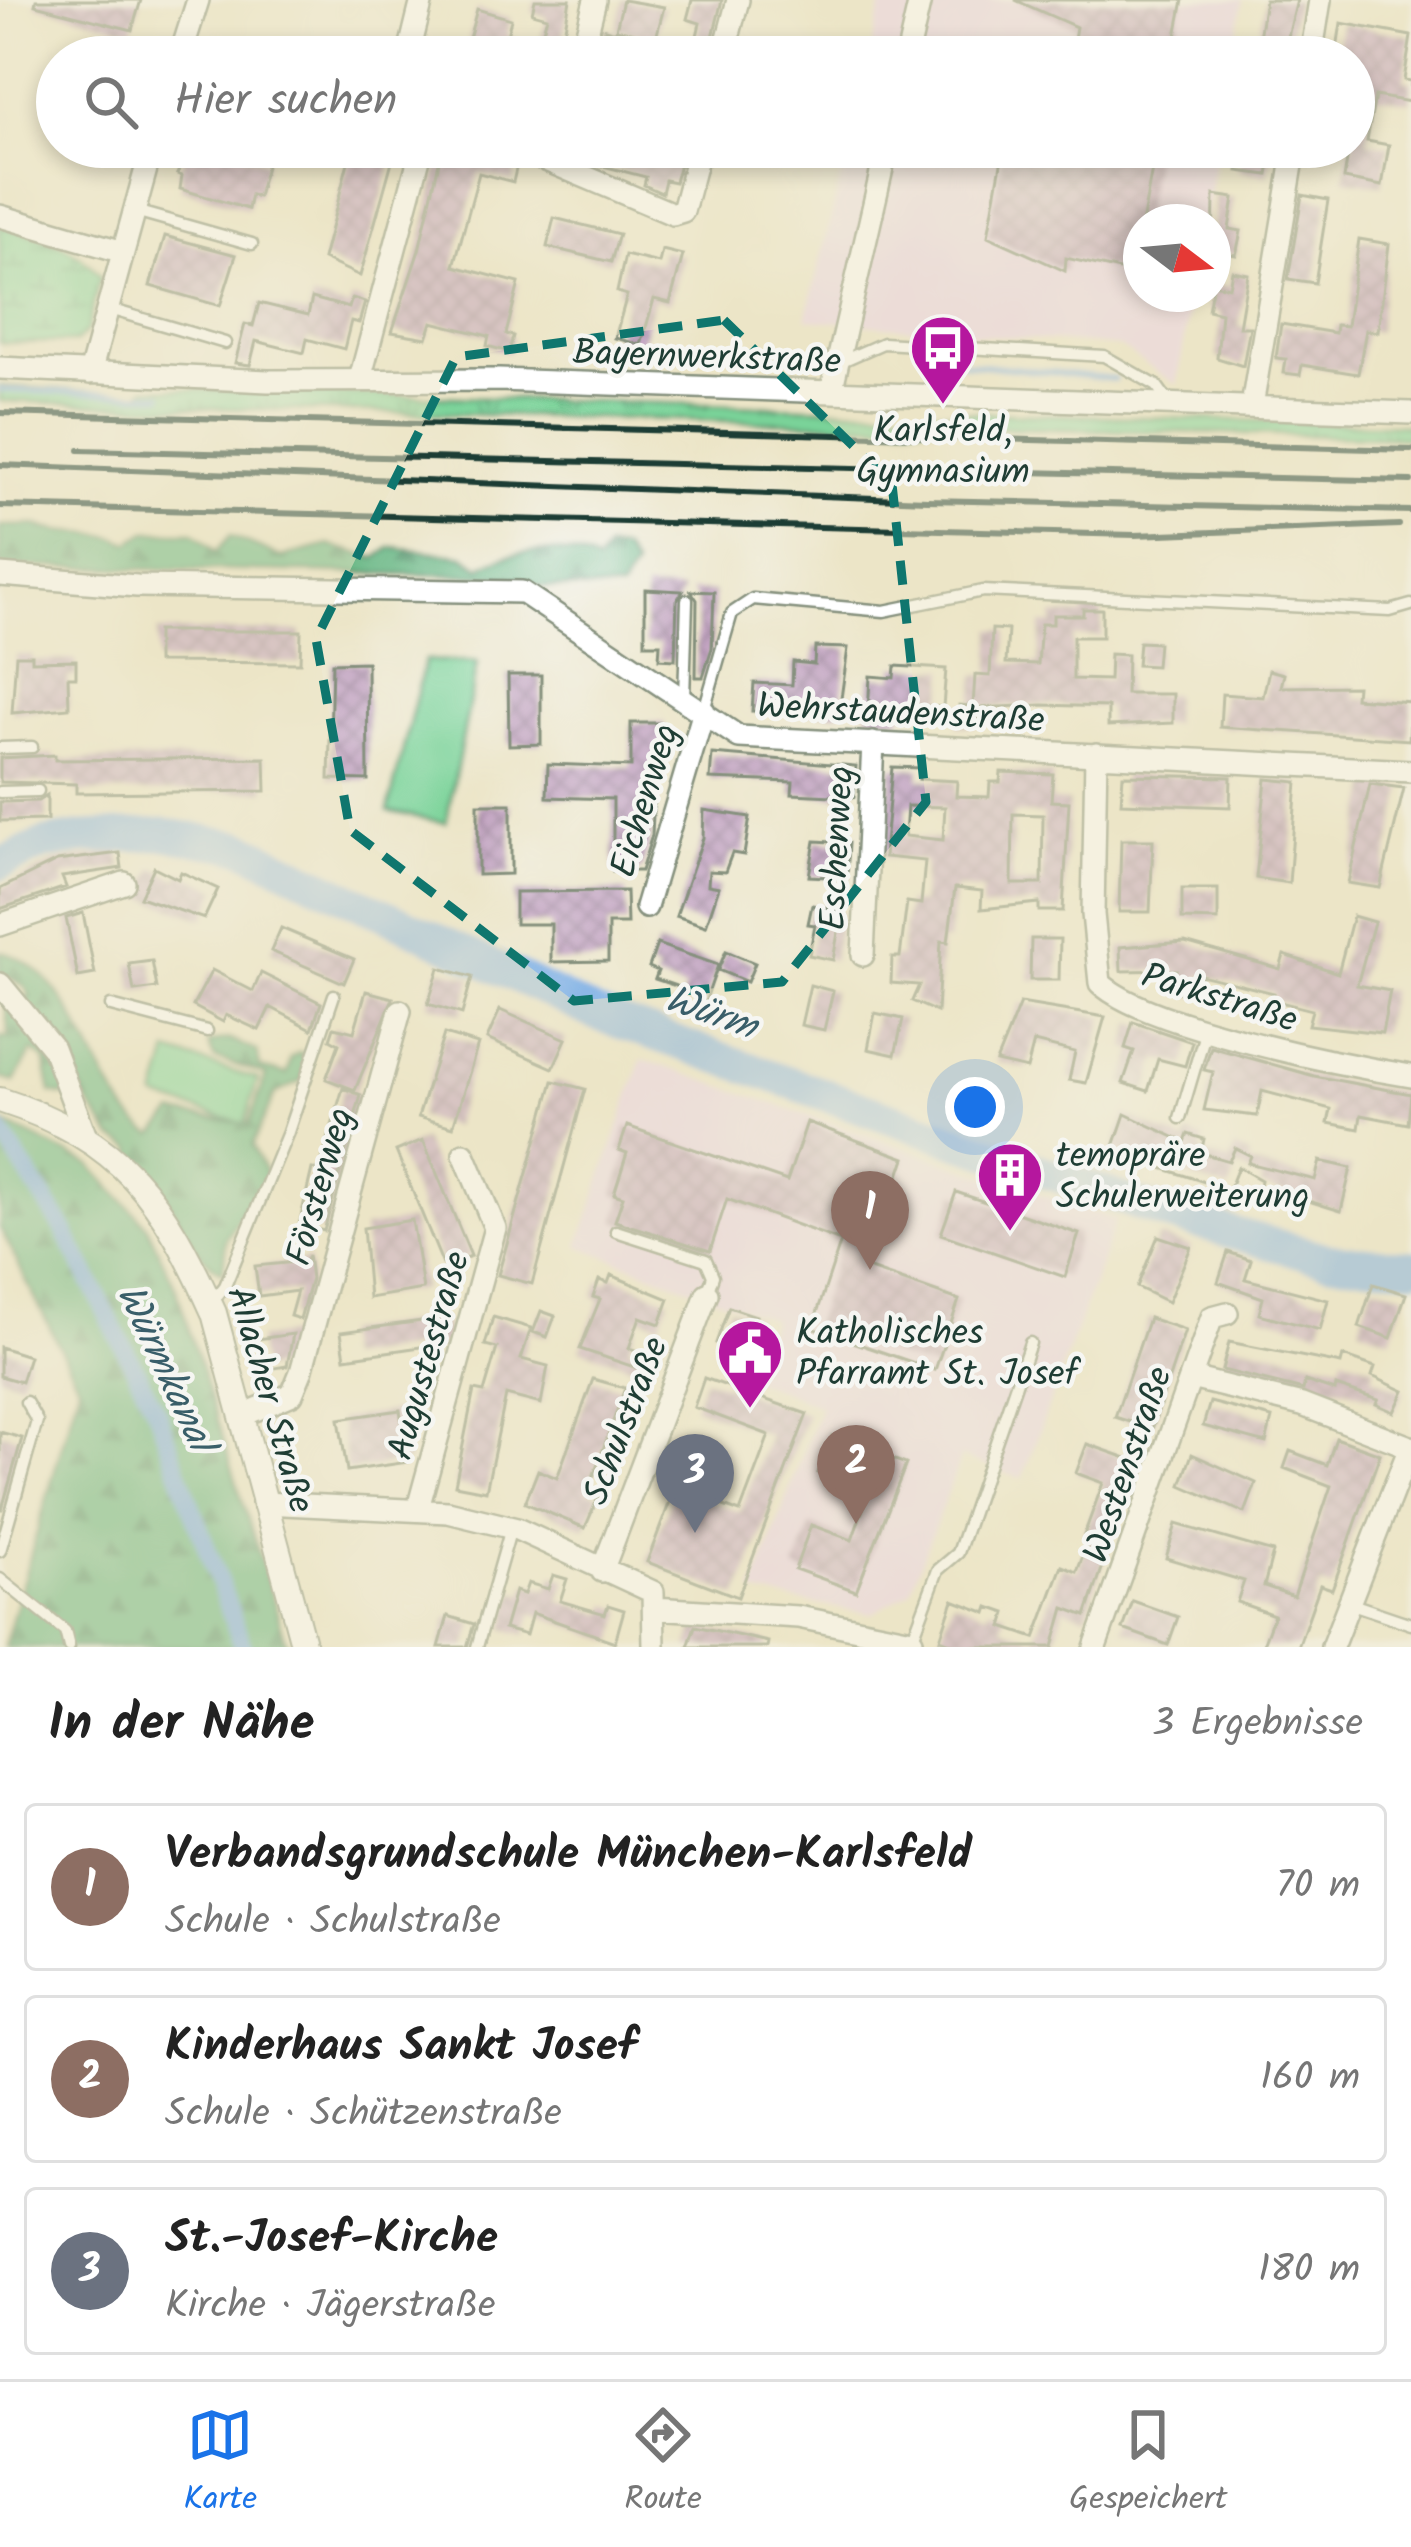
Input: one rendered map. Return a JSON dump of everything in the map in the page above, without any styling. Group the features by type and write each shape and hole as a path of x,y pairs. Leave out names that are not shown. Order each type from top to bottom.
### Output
{"street":[{"path":"187,36 198,0"},
{"path":"413,36 422,0"},
{"path":"586,36 595,0"},
{"path":"729,36 738,0"},
{"path":"912,36 920,0"},
{"path":"1314,36 1320,0"},
{"path":"90,373 145,168"},
{"path":"361,379 416,168"},
{"path":"580,168 673,214 683,211 694,168"},
{"path":"831,392 882,168"},
{"path":"1252,406 1292,168"},
{"path":"0,215 120,251"},
{"path":"938,397 941,346"},
{"name":"Bayernwerkstraße","path":"0,368 268,381 361,379 831,392 1411,413"},
{"name":"Wehrstaudenstraße","path":"0,575 137,586 522,592 740,737 1411,771"},
{"name":"Eichenweg","path":"646,908 694,705"},
{"name":"Eschenweg","path":"863,956 873,743"},
{"name":"Parkstraße","path":"1096,754 1093,914 1100,983 1117,999 1207,1027 1322,1061 1411,1076"},
{"path":"0,925 124,883"},
{"name":"Allacher Straße","path":"0,984 53,1048 86,1137"},
{"name":"Försterweg","path":"242,1416 292,1394 302,1372 400,1011"},
{"name":"Allacher Straße","path":"6,1102 86,1137 114,1157 176,1231 210,1304 304,1647"},
{"name":"Augustestraße","path":"418,1508 495,1228 464,1154"},
{"name":"Schulstraße","path":"602,1570 707,1294"},
{"name":"Westenstraße","path":"1095,1647 1212,1317 1227,1313"},
{"path":"1191,1378 1302,1405 1410,1447 1333,1647"},
{"path":"263,1503 418,1508 512,1528 653,1592 654,1647"},
{"path":"654,1608 798,1617 910,1643"}],"lane":[{"path":"132,210 252,244"},
{"path":"106,308 225,343"},
{"path":"838,363 884,344 1103,356 1121,361 1157,386 1170,404"},
{"path":"694,705 732,614 753,599 884,611 983,591 1390,611 1411,605"},
{"path":"687,600 694,705"},
{"path":"0,748 32,747"},
{"path":"0,792 38,791"},
{"path":"210,1304 225,1286 288,1132 334,995"},
{"path":"111,1006 207,1031"},
{"path":"1180,1118 1207,1027"},
{"path":"616,1231 706,1260 713,1276 707,1294"},
{"path":"910,1643 938,1570 958,1553 1030,1343"},
{"path":"0,1550 38,1421 26,1402"},
{"path":"477,1647 512,1528"},
{"path":"0,1579 65,1631 69,1647"},
{"path":"1352,1604 1411,1624"}],"highlighted area":[{"path":"724,320 892,484 926,802 782,982 574,1001 350,830 316,639 456,357"}],"shaded area":[{"path":"883,0 1243,0 1237,36 874,36"},
{"path":"843,168 1214,168 1208,204 1123,204 1123,312 1189,312 1177,385 1120,347 806,319"},
{"path":"642,1059 1116,1220 1022,1479 961,1457 910,1591 872,1614 752,1593 820,1406 752,1379 772,1319 579,1246"}],"green space":[{"path":"0,226 67,248 100,277 87,331 76,342 0,343"},
{"path":"0,386 140,394 145,388 1411,425 1411,438 133,406 0,401"},
{"path":"37,525 129,543 146,532 194,532 216,552 230,536 281,557 329,545 376,558 392,547 464,556 481,568 522,553 571,554 597,563 606,549 623,550 634,568 620,590 545,587 494,576 0,566 0,526"},
{"path":"425,660 477,663 446,823 388,811"},
{"path":"0,951 28,964 51,985 116,1096 133,1119 154,1135 174,1113 249,1124 266,1075 214,1058 208,1043 228,1039 257,1051 260,1068 287,1074 291,1058 300,1052 307,1059 302,1081 275,1094 252,1146 267,1175 226,1239 223,1273 198,1251 163,1192 138,1168 132,1148 113,1138 78,1088 64,1096 51,1093 44,1059 32,1051 15,1082 0,1078 0,1037 9,1037 5,1002 31,997 24,986 0,973"},
{"path":"169,1052 258,1079 245,1124 156,1098"},
{"path":"0,1121 91,1165 147,1226 176,1288 288,1647 4,1647 79,1386 0,1228"}],"building":[{"path":"36,0 141,0 132,30 35,5"},
{"path":"535,0 570,0 564,36 541,36 547,17 532,13"},
{"path":"623,0 664,7 657,36 616,29"},
{"path":"692,0 722,0 713,36 697,36 700,23 687,19"},
{"path":"1015,0 1183,0 1176,36 1074,36 1076,27"},
{"path":"1265,0 1297,0 1288,36 1259,36"},
{"path":"477,9 511,19 507,36 470,36"},
{"path":"1341,23 1411,36 1404,80 1411,81 1410,102 1375,96 1375,36 1339,36"},
{"path":"1375,142 1389,145 1382,186 1344,179 1346,168 1375,168"},
{"path":"180,168 265,168 258,197 251,195 248,209 180,189 182,176 177,174"},
{"path":"347,168 390,168 360,276 323,259"},
{"path":"438,168 516,168 513,182 479,173 454,266 519,283 506,334 513,336 509,352 487,346 489,336 432,322 427,338 392,332 419,250"},
{"path":"611,168 679,168 675,182 665,180 662,193 644,185 646,177"},
{"path":"1000,168 1152,168 1146,204 1123,204 1123,271 1066,258 1065,271 988,236"},
{"path":"1238,168 1269,168 1268,175"},
{"path":"1214,195 1234,198 1231,217 1231,204 1214,204"},
{"path":"1302,195 1328,200 1315,283 1288,279"},
{"path":"554,218 619,234 611,262 547,247"},
{"path":"1231,229 1241,231 1236,255 1231,254"},
{"path":"165,236 236,255 220,306 150,286"},
{"path":"1359,239 1389,244 1378,332 1366,330 1358,374 1302,365 1300,375 1284,373 1286,359 1276,358 1281,324 1335,333 1336,325 1347,326"},
{"path":"662,250 683,255 670,303 654,299 641,345 615,338 627,295 617,292 625,255 659,263"},
{"path":"1232,271 1248,274 1239,327 1250,327 1243,366 1217,358 1221,313 1217,312 1231,312"},
{"path":"312,298 349,308 352,298 365,302 359,323 351,321 344,349 307,339 304,353 256,341 250,365 235,363 245,324 253,326 259,303 308,315"},
{"path":"645,589 683,591 677,600 675,660 659,659 660,644 645,644"},
{"path":"691,591 714,592 712,648 703,677 696,677 697,600"},
{"path":"1083,609 1102,609 1102,637 1073,637 1073,679 1109,680 1110,654 1127,655 1126,694 1173,694 1173,723 1108,726 1108,707 1043,705 978,708 977,727 957,726 959,705 973,706 975,675 990,676 992,629 1008,630 1006,663 1038,664 1041,624 1053,624 1053,615 1083,615"},
{"path":"157,631 301,631 300,663 157,662"},
{"path":"1139,642 1158,643 1156,666 1137,665"},
{"path":"815,647 848,648 839,713 752,711 754,683 792,685 793,662 814,664"},
{"path":"16,655 32,655 32,661 76,660 76,677 68,677 69,708 12,713"},
{"path":"367,662 368,780 329,779 332,663"},
{"path":"895,666 946,669 943,707 902,705 901,719 868,716 870,676 894,678"},
{"path":"1269,670 1284,674 1281,687 1356,686 1355,698 1411,702 1409,740 1220,727 1222,694 1263,697"},
{"path":"508,675 541,675 541,744 509,745"},
{"path":"631,723 664,723 665,772 655,772 652,835 641,871 613,871 613,799 547,797 548,764 631,767"},
{"path":"712,754 856,766 854,797 792,794 793,782 710,779"},
{"path":"55,755 55,760 265,758 266,791 76,793 76,784 0,782 0,758"},
{"path":"892,767 920,768 919,779 957,781 956,796 989,797 990,782 1000,782 1001,772 1053,774 1051,801 1069,802 1063,911 1039,911 1039,903 981,909 982,891 955,888 948,942 941,941 937,1012 912,1001 919,985 891,983 892,957 900,957 907,902 921,904 925,861 884,857","holes":["907,806 945,807 943,840 905,836","1013,814 1043,815 1042,884 1012,884"]},
{"path":"1123,775 1231,777 1230,807 1121,803"},
{"path":"1266,779 1297,782 1289,883 1256,878"},
{"path":"1370,784 1404,788 1380,888 1348,883"},
{"path":"47,795 47,820 0,821 0,802 38,801"},
{"path":"478,804 511,804 511,874 478,875"},
{"path":"704,810 750,817 744,855 732,853 725,872 709,871 708,885 719,887 706,926 676,916 703,838"},
{"path":"1121,840 1153,840 1150,912 1119,912"},
{"path":"815,841 849,843 847,878 809,876"},
{"path":"120,853 122,868 62,877 66,887 0,909 0,889 57,861"},
{"path":"154,867 178,879 181,872 218,889 204,919 140,897"},
{"path":"1182,889 1218,889 1218,920 1182,919"},
{"path":"626,891 627,924 608,924 608,961 551,962 551,924 515,924 515,892"},
{"path":"812,905 842,911 833,960 809,955 815,925 808,924"},
{"path":"83,913 95,974 78,977 66,918"},
{"path":"1353,916 1374,922 1357,985 1390,991 1382,1033 1308,1025 1312,1010 1272,1000 1274,993 1201,975 1196,997 1171,990 1176,970 1121,971 1120,947 1185,942 1280,969 1284,955 1338,973"},
{"path":"281,928 354,959 344,983 271,951"},
{"path":"1031,939 1060,939 1059,980 1030,980"},
{"path":"657,944 718,965 703,1008 681,1000 685,989 655,979 658,971 649,967"},
{"path":"726,951 755,963 747,982 718,970"},
{"path":"152,961 157,988 134,991 129,964"},
{"path":"439,968 472,977 462,1014 428,1004"},
{"path":"212,970 253,991 261,973 321,1003 312,1029 270,1007 259,1030 226,1015 223,1022 193,1006"},
{"path":"810,985 833,991 824,1030 801,1025"},
{"path":"366,991 393,998 355,1090 326,1079 339,1044 330,1039 334,1027 354,1032"},
{"path":"1020,1003 1105,1017 1086,1083 1069,1080 1075,1052 1034,1042 1027,1069 996,1062"},
{"path":"500,1010 566,1039 553,1068 487,1039"},
{"path":"875,1013 903,1019 895,1055 868,1049"},
{"path":"1133,1022 1192,1042 1185,1066 1158,1059 1148,1091 1123,1083 1134,1051 1125,1048"},
{"path":"444,1034 478,1044 453,1127 418,1117"},
{"path":"1211,1047 1314,1076 1411,1094 1408,1124 1361,1115 1359,1129 1328,1123 1331,1109 1262,1091 1257,1116 1204,1110 1213,1072 1204,1070"},
{"path":"553,1081 585,1089 532,1284 498,1275"},
{"path":"343,1088 361,1095 324,1231 299,1225 312,1169 319,1170"},
{"path":"1125,1114 1185,1142 1188,1134 1204,1139 1201,1153 1229,1161 1235,1148 1251,1156 1248,1163 1315,1180 1320,1161 1351,1168 1341,1211 1260,1186 1261,1180 1238,1167 1229,1190 1112,1152"},
{"path":"807,1122 905,1158 867,1268 959,1300 935,1370 812,1328 841,1241 727,1199 710,1251 615,1221 623,1197 614,1194 627,1153 619,1150 627,1126 787,1181"},
{"path":"423,1140 471,1256 444,1267 396,1151"},
{"name":"temopräre Schulerweiterung","path":"956,1192 1079,1234 1065,1277 941,1234"},
{"path":"412,1220 423,1289 369,1298 363,1228"},
{"path":"1158,1236 1191,1247 1168,1302 1137,1287"},
{"path":"1228,1252 1251,1260 1245,1279 1328,1300 1320,1330 1259,1314 1263,1298 1218,1282"},
{"path":"308,1255 311,1279 300,1319 290,1316 297,1291 259,1296 255,1266 306,1261"},
{"path":"611,1275 669,1299 660,1324 640,1317 629,1348 649,1355 643,1370 580,1349 600,1299 593,1297 599,1280 608,1283"},
{"path":"1373,1284 1406,1294 1391,1338 1359,1327"},
{"path":"729,1307 756,1316 743,1352 716,1343"},
{"path":"541,1311 555,1316 547,1337 533,1332"},
{"path":"493,1317 531,1328 521,1359 548,1366 541,1404 506,1395 486,1491 455,1485 474,1390 484,1392 497,1348 485,1345"},
{"path":"444,1318 448,1343 345,1358 341,1332"},
{"path":"1149,1318 1185,1330 1152,1429 1115,1417"},
{"path":"293,1334 287,1366 262,1370 257,1339"},
{"path":"1229,1342 1341,1364 1343,1356 1375,1367 1372,1376 1404,1391 1394,1412 1376,1404 1378,1400 1336,1386 1335,1391 1305,1381 1303,1390 1222,1370"},
{"path":"0,1347 29,1356 21,1382 0,1376"},
{"path":"704,1378 807,1414 738,1597 647,1562 675,1488 740,1512 769,1435 694,1407"},
{"path":"593,1379 625,1388 588,1491 599,1495 585,1528 525,1503 538,1470 557,1478"},
{"path":"1210,1402 1272,1418 1266,1443 1203,1426"},
{"path":"400,1410 408,1462 347,1471 339,1419"},
{"path":"0,1432 22,1438 2,1509 0,1509"},
{"path":"832,1436 906,1464 856,1591 795,1569 811,1525 852,1540 869,1493 818,1473"},
{"path":"1336,1438 1380,1454 1344,1556 1332,1589 1320,1585 1298,1647 1262,1647 1274,1615 1237,1602 1244,1581 1166,1558 1176,1524 1273,1552 1264,1586 1294,1596 1331,1486 1284,1468 1290,1451 1327,1465"},
{"path":"1087,1444 1138,1462 1086,1616 1064,1608 1053,1647 960,1647 940,1639 953,1600 987,1613 989,1607 1006,1613 1002,1627 1035,1638 1062,1566 1077,1572 1090,1537 1084,1535 1103,1483 1076,1473"},
{"path":"1192,1454 1256,1483 1245,1513 1181,1485"},
{"path":"553,1575 567,1579 560,1601 605,1614 608,1605 624,1610 615,1642 532,1613 526,1635 504,1629 515,1591 524,1594 528,1583 548,1589"},
{"path":"1133,1601 1178,1617 1168,1645 1123,1629"},
{"path":"448,1616 474,1624 467,1647 439,1647"},
{"path":"695,1626 768,1642 767,1647 688,1647"}],"waterway":[{"path":"964,363 1114,379"},
{"path":"0,390 162,395"},
{"name":"Würm","path":"0,864 45,844 82,838 164,834 242,847 595,1014 1168,1215 1326,1259 1411,1266"},
{"name":"Würmkanal","path":"0,1130 63,1228 157,1412 243,1647"}],"railway":[{"path":"0,413 1411,450"},
{"path":"79,450 1411,481"},
{"path":"0,465 927,500 1411,511"},
{"path":"0,506 1135,535 1399,525"}],"place":[{"name":"Karlsfeld, Gymnasium","path":"943,407"},
{"name":"temopräre Schulerweiterung","path":"1010,1234"},
{"name":"Verbandsgrundschule München-Karlsfeld","path":"870,1270"},
{"name":"Katholisches Pfarramt St. Josef","path":"750,1411"},
{"name":"Kinderhaus Sankt Josef","path":"856,1524"},
{"name":"St.-Josef-Kirche","path":"695,1533"}]}
